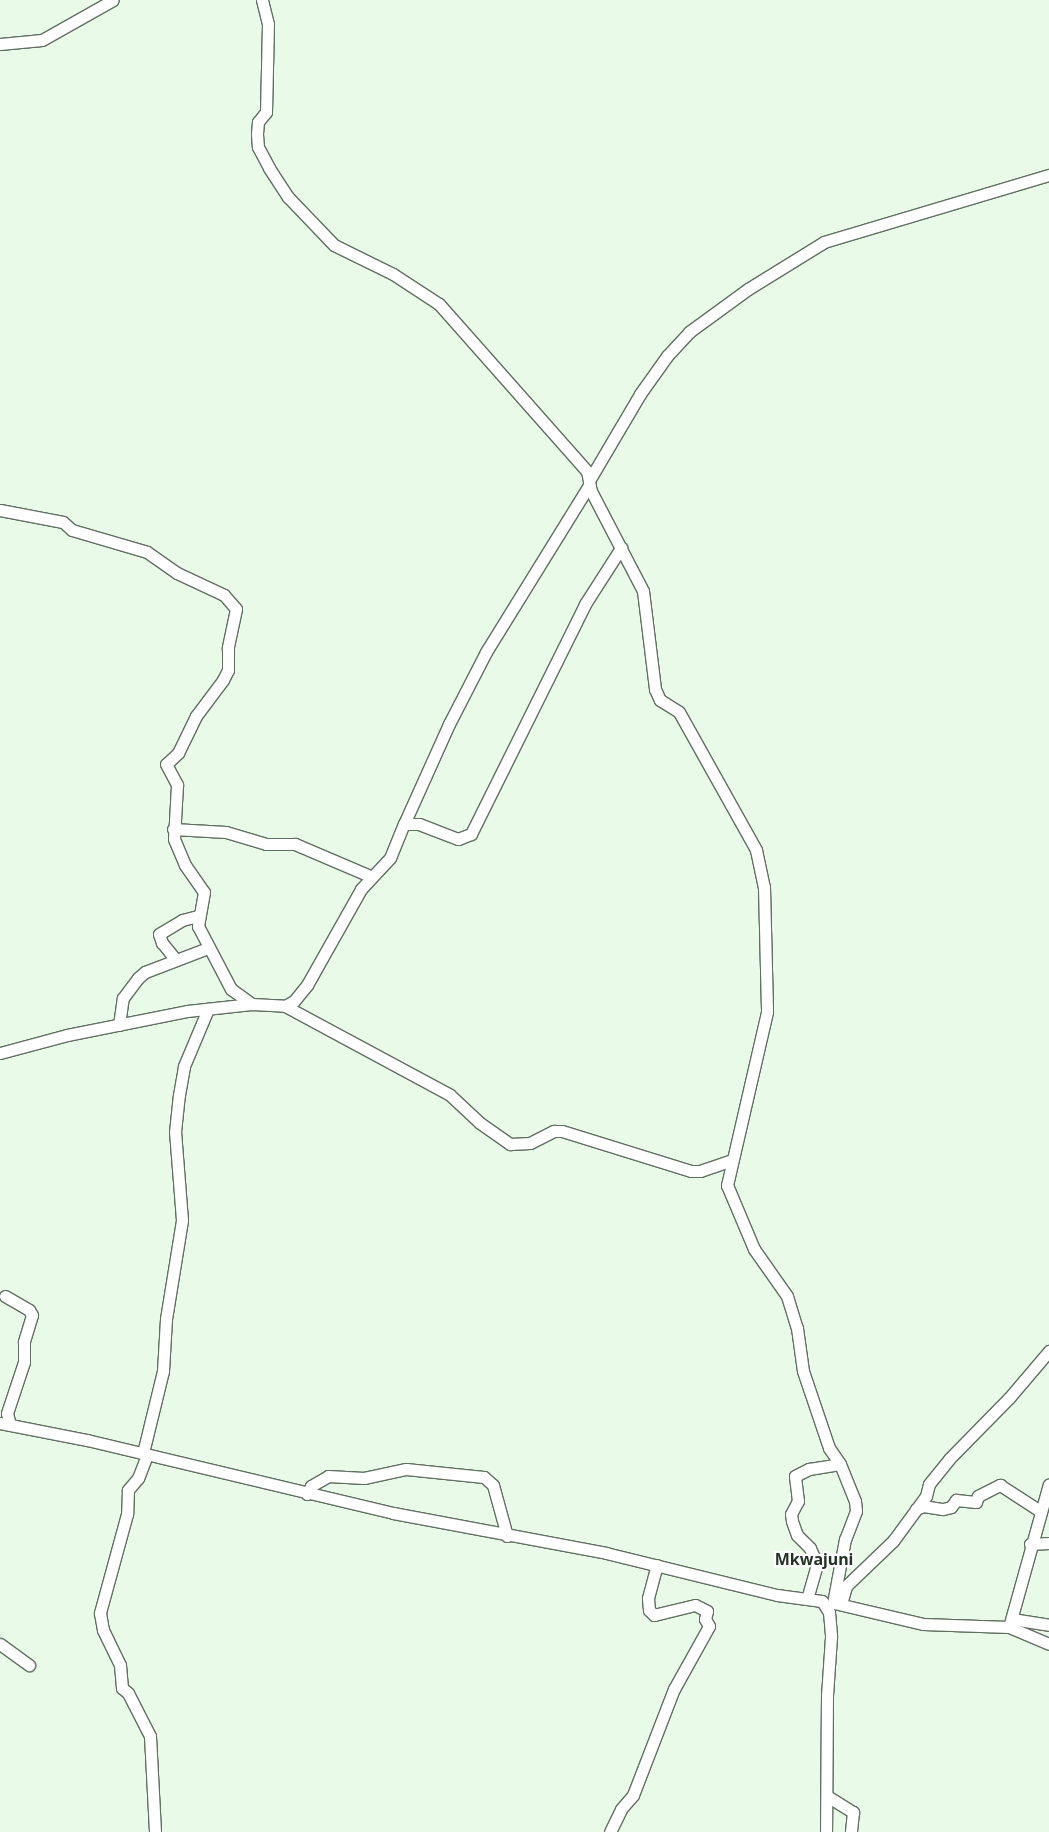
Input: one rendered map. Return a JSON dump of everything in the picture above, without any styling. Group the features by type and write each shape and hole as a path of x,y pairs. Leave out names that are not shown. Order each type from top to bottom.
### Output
{"street":[{"path":"0,44 42,40 113,0"},
{"path":"262,0 268,24 264,57 266,112 258,122 256,134 258,148 279,184 334,246 393,274 439,304 590,482 643,591 654,683 660,700 679,712 699,753 752,842 762,866 767,1012 764,1036 727,1174 729,1196 754,1248 787,1296 797,1328 803,1371 829,1448 840,1464 856,1510 845,1539 829,1612 831,1637 827,1695 826,1832"},
{"path":"285,1006 307,985 370,876 390,858 449,724 486,652 590,482 640,394 667,356 689,332 748,288 824,242 1049,175"},
{"path":"0,510 63,522 72,530 147,552 177,573 224,595 236,609 228,648 228,670 223,680 196,716 178,753 166,764 176,785 173,829 185,865 204,892 198,916 198,926 230,989 252,1004"},
{"path":"404,824 419,824 458,839 471,834 585,604 621,548"},
{"path":"173,829 226,832 266,844 295,844 370,876"},
{"path":"176,960 162,943 159,934 182,920 198,916"},
{"path":"119,1025 123,998 130,987 145,972 208,948"},
{"path":"0,1053 68,1035 208,1009 252,1004 285,1006 450,1095 480,1123 510,1144 530,1142 554,1130 691,1171 700,1171 732,1160"},
{"path":"154,1832 150,1736 128,1693 122,1688 120,1665 103,1630 100,1613 123,1531 128,1490 138,1478 163,1371 166,1319 182,1220 175,1132 179,1096 184,1066 208,1009"},
{"path":"5,1296 29,1310 32,1315 24,1342 24,1362 5,1424 145,1454 307,1494 657,1565 777,1595 832,1602 923,1624 1011,1623 1049,1625"},
{"path":"832,1602 846,1586 882,1553 926,1496 928,1484 949,1459 1009,1398 1049,1351"},
{"path":"807,1599 817,1564 810,1548 797,1534 792,1521 791,1514 798,1501 795,1476 809,1469 840,1464"},
{"path":"307,1494 311,1486 328,1476 364,1478 406,1469 484,1477 493,1485 507,1536"},
{"path":"1011,1623 1030,1544 1049,1484"},
{"path":"916,1509 923,1506 944,1509 951,1507 956,1500 976,1502 978,1496 1000,1485 1040,1511"},
{"path":"1030,1544 1049,1543"},
{"path":"610,1832 621,1809 633,1795 674,1689 709,1626 705,1619 707,1611 695,1605 654,1615 649,1610 648,1598 657,1565"},
{"path":"1011,1623 1049,1644"},
{"path":"0,1644 30,1666"},
{"path":"826,1796 853,1812 851,1832"}],"district":[{"name":"Mkwajuni","path":"814,1559"}]}
